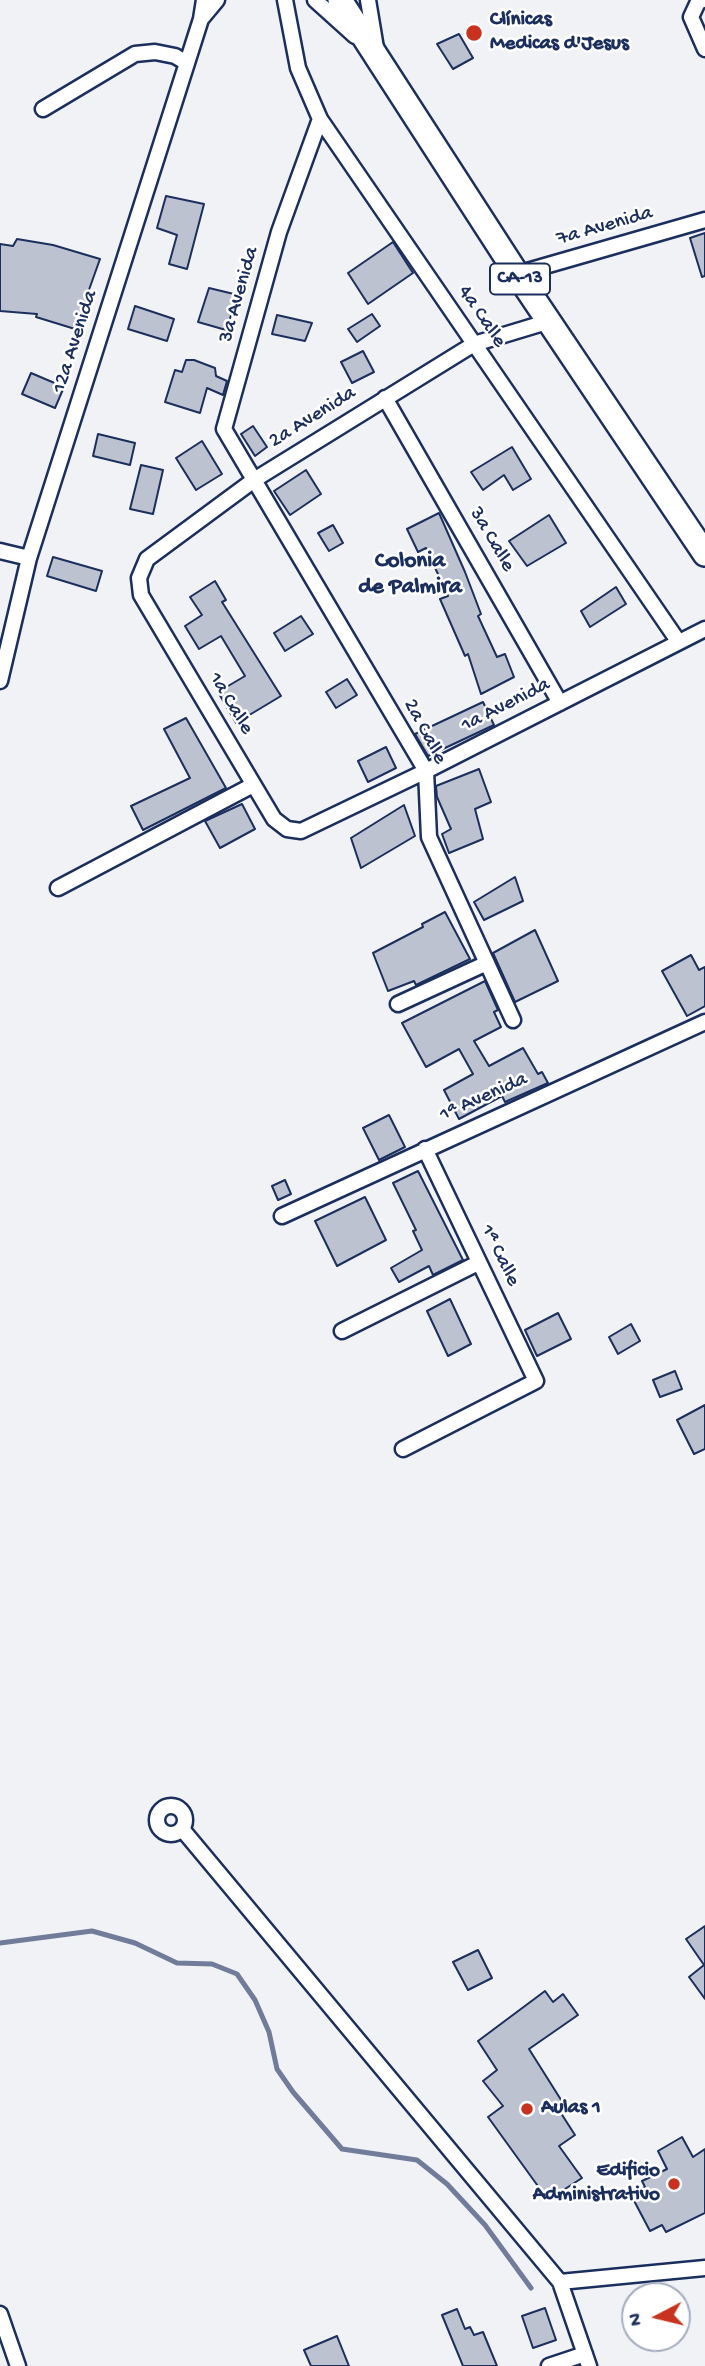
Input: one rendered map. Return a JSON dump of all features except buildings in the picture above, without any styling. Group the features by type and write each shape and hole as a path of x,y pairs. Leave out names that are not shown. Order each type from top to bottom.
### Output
{"main road":[{"name":"CA-13","path":"340,0 517,274 705,554"}],"street":[{"name":"12a Avenida","path":"0,681 29,558 201,19 204,0"},
{"name":"12a Avenida","path":"201,19 217,0"},
{"name":"4a Calle","path":"285,0 298,68 320,118 678,641"},
{"path":"315,0 377,56"},
{"path":"368,0 377,56"},
{"path":"703,0 698,2 691,18 705,49"},
{"path":"43,109 135,54 155,52 175,56 187,63"},
{"name":"3a Avenida","path":"254,480 224,429 279,232 320,118"},
{"name":"7a Avenida","path":"517,274 705,219"},
{"name":"2a Avenida","path":"141,596 139,578 146,559 254,480 474,344 550,321"},
{"name":"3a Calle","path":"386,398 560,703"},
{"name":"2a Calle","path":"254,480 426,771 429,837 513,1020"},
{"path":"0,551 29,558"},
{"name":"1a Calle","path":"141,596 274,819 287,829"},
{"name":"1a Avenida","path":"287,829 301,831 426,771 705,629"},
{"path":"58,888 253,785"},
{"path":"398,1004 487,963"},
{"name":"1ª Avenida","path":"282,1216 705,1021"},
{"name":"1ª Calle","path":"403,1448 536,1381 425,1149"},
{"path":"342,1331 478,1263"},
{"path":"182,1829 560,2282 587,2360 549,2366"},
{"path":"560,2282 705,2268"},
{"path":"0,2314 3,2333 18,2366"}],"waterway":[{"path":"0,1943 92,1931 135,1943 177,1963 212,1964 237,1974 255,2000 269,2032 277,2069 342,2149 417,2160 447,2184 485,2225 531,2288"}],"place":[{"name":"Clínicas Medicas d'Jesus","path":"474,33"},
{"name":"Aulas 1","path":"527,2109"},
{"name":"Edificio Administrativo","path":"674,2184"}],"district":[{"name":"Colonia de Palmira","path":"410,575"}]}
